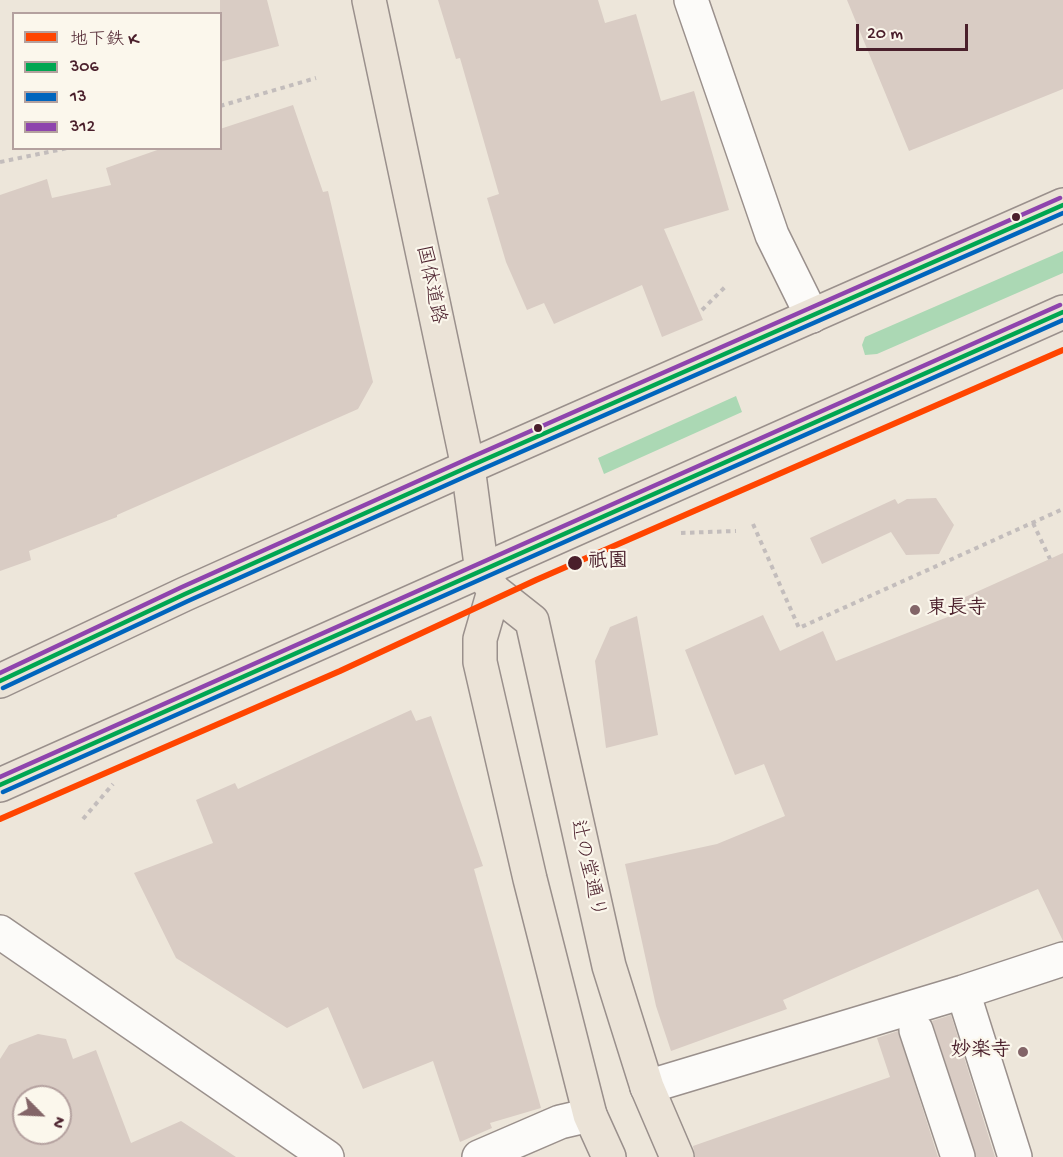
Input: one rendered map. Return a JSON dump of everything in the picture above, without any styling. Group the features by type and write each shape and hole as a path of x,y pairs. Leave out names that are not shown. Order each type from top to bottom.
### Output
{"main road":[{"name":"国体道路","path":"369,0 468,467 488,582"},
{"path":"0,681 185,594 468,467 1063,205"},
{"path":"0,785 488,582 1063,312"},
{"path":"488,582 480,639 480,662 530,879 590,1115 609,1157"},
{"name":"辻の堂通り","path":"488,582 532,621 606,956 647,1087 677,1157"}],"street":[{"path":"691,0 771,235 812,316"},
{"path":"0,932 327,1157"},
{"path":"647,1087 963,992 1063,959"},
{"path":"963,992 1015,1157"},
{"path":"916,1030 958,1157"},
{"path":"478,1157 560,1122 590,1115"}],"path":[{"path":"222,104 316,78"},
{"path":"0,162 58,150"},
{"path":"702,310 727,285"},
{"path":"753,524 799,628 1063,509"},
{"path":"1033,523 1050,559"},
{"path":"681,533 736,531"},
{"path":"83,819 113,784"}],"green space":[{"path":"1063,251 1063,273 877,354 865,355 862,345 865,337"},
{"path":"736,396 742,412 604,474 598,458"}],"building":[{"path":"220,0 267,0 279,46 222,61 222,12 220,12"},
{"path":"438,0 598,0 605,23 636,14 661,101 694,91 729,210 664,229 703,320 662,337 642,285 554,324 544,303 527,310 506,262 487,198 499,194 460,58 456,59"},
{"path":"847,0 1063,0 1063,89 909,151"},
{"path":"293,105 323,192 328,191 373,382 358,409 117,515 117,517 29,551 31,560 0,571 0,195 47,179 52,198 111,185 106,168 157,150 222,150 222,128"},
{"path":"936,498 954,525 939,554 906,555 891,532 822,564 810,538 895,499 898,504 907,499"},
{"path":"1063,553 1063,941 1038,889 783,1000 787,1009 671,1051 656,1006 625,864 717,844 785,816 764,764 735,775 685,650 763,615 780,651 823,631 836,661 968,609 963,598"},
{"path":"637,616 658,735 606,748 595,661 610,627"},
{"path":"411,710 416,721 431,716 483,866 474,869 541,1108 490,1123 492,1128 460,1142 433,1061 363,1089 328,1007 287,1028 176,958 134,873 213,843 196,800 235,783 238,789"},
{"path":"951,1015 995,1157 976,1157 932,1021"},
{"path":"898,1031 938,1157 695,1157 693,1146 890,1077 877,1038"},
{"path":"38,1034 66,1039 73,1059 96,1050 131,1143 181,1121 236,1157 0,1157 0,1059 9,1045"}],"metro line":[{"name":"K","path":"0,819 340,671 536,580 1063,350"}],"transit line":[{"name":"312","path":"0,673 182,587 465,460 1060,198"},
{"name":"306","path":"0,681 185,594 468,467 1063,205"},
{"name":"13","path":"3,688 188,601 471,474 1063,213"},
{"name":"312","path":"0,777 1060,305"},
{"name":"306","path":"0,785 1063,312"},
{"name":"13","path":"3,792 1063,320"}],"place":[{"name":"祇園","path":"575,563"},
{"name":"東長寺","path":"915,610"},
{"name":"妙楽寺","path":"1023,1052"}]}
